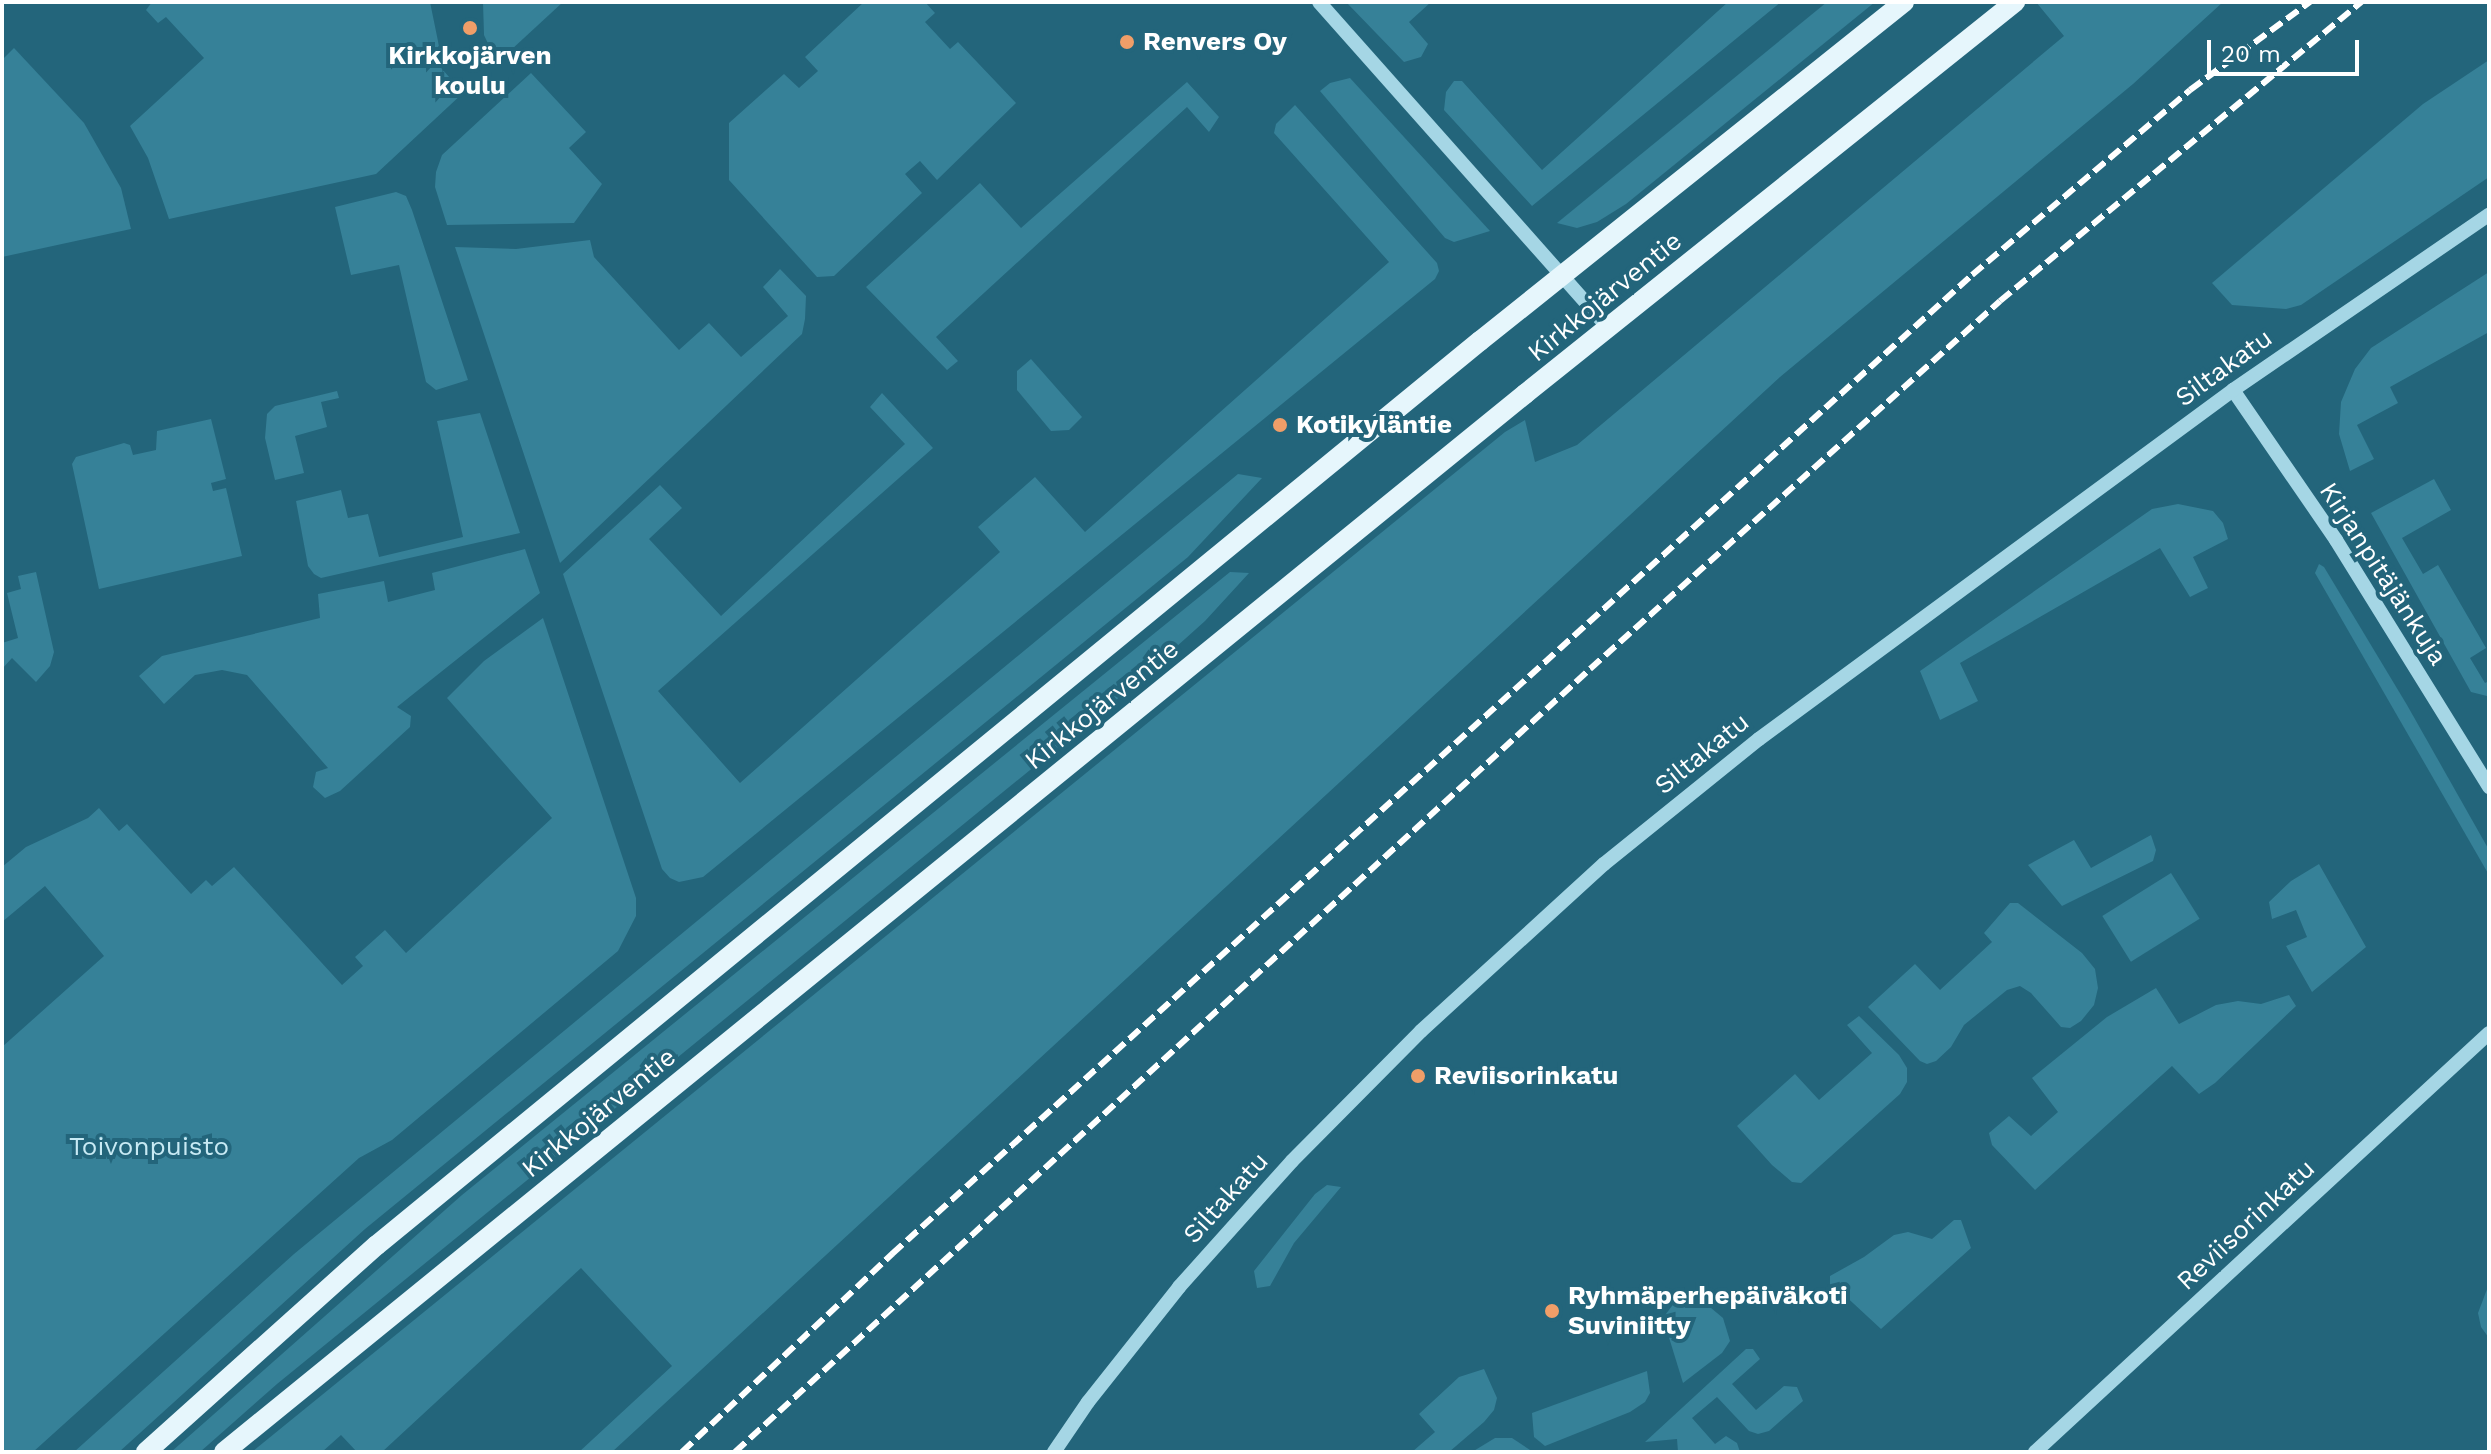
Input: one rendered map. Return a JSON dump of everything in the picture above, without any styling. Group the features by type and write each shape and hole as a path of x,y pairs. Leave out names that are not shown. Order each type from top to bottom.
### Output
{"main road":[{"name":"Kirkkojärventie","path":"146,1452 377,1245 1560,276 1904,2"},
{"name":"Kirkkojärventie","path":"224,1452 1608,328 2015,2"}],"street":[{"path":"1319,2 1608,328"},
{"name":"Siltakatu","path":"1054,1452 1088,1402 1179,1287 1292,1161 1421,1031 1604,864 1759,739 2233,390 2489,215"},
{"name":"Kirjanpitäjänkuja","path":"2233,390 2336,540 2489,787"},
{"name":"Reviisorinkatu","path":"2035,1452 2489,1033"}],"green space":[{"path":"152,2 430,2 439,46 429,54 463,93 376,174 169,219 148,158 130,126 204,58 166,17 158,23 146,10"},
{"path":"483,2 563,2 497,63 484,35"},
{"path":"864,2 925,2 935,13 925,22 950,49 958,42 1016,103 937,180 920,161 905,174 922,193 834,276 817,277 729,180 729,123 784,74 799,88 818,71 805,57"},
{"path":"1431,2 1409,22 1428,44 1421,57 1404,62 1347,3"},
{"path":"1728,2 1781,2 1532,206 1444,110 1446,92 1454,81 1462,81 1542,170"},
{"path":"1827,2 1875,2 1626,204 1597,222 1577,228 1557,223"},
{"path":"2036,2 2223,2 2133,84 1780,377 612,1452 579,1452 672,1366 581,1268 382,1452 357,1452 341,1435 322,1452 252,1452 1505,432 1525,420 1535,462 1577,445 2064,36"},
{"path":"14,48 84,123 121,188 131,229 2,257 2,60"},
{"path":"2489,60 2489,177 2301,305 2286,309 2232,305 2212,283 2423,104"},
{"path":"531,73 586,132 569,148 602,184 574,223 447,225 435,187 442,155"},
{"path":"1350,78 1490,231 1454,242 1445,238 1320,91 1330,83"},
{"path":"1187,82 1219,117 1209,132 1187,107 936,337 958,361 947,370 866,287 980,183 1021,228"},
{"path":"1295,105 1437,263 1439,271 1435,279 703,877 679,882 670,878 662,869 563,574 660,485 682,508 649,539 721,616 905,444 870,407 882,393 933,448 658,691 740,783 1000,552 978,527 1035,477 1085,532 1389,262 1274,133 1276,124"},
{"path":"396,192 406,196 412,210 468,380 436,390 426,382 399,265 351,275 335,207"},
{"path":"590,240 594,257 679,350 709,323 741,357 788,316 763,287 780,269 806,296 805,319 802,334 560,563 455,247 516,249"},
{"path":"2489,272 2489,332 2390,387 2398,403 2357,425 2374,459 2350,471 2339,434 2341,402 2355,369 2371,348"},
{"path":"1031,359 1082,417 1069,430 1051,431 1017,390 1017,371"},
{"path":"337,391 339,398 321,402 327,427 295,436 304,473 275,480 265,438 267,414 275,406"},
{"path":"480,413 520,533 321,578 314,574 308,566 296,501 341,490 348,518 368,514 379,557 463,537 437,421"},
{"path":"211,419 226,479 211,483 213,491 226,488 242,556 99,589 72,464 76,457 124,443 130,445 133,455 156,450 157,431"},
{"path":"1238,474 1262,478 1188,557 365,1229 119,1452 74,1452 294,1254"},
{"path":"2434,479 2451,510 2402,538 2423,574 2438,565 2486,648 2470,658 2485,683 2489,681 2487,696 2471,692 2371,513"},
{"path":"2178,504 2213,511 2223,523 2228,539 2193,557 2208,588 2190,597 2160,548 1960,663 1978,701 1940,720 1920,671 2152,509"},
{"path":"525,549 540,593 397,707 411,716 410,727 340,791 325,798 313,787 316,772 328,768 247,675 222,670 195,675 164,704 139,676 162,656 320,618 318,594 384,581 388,602 435,590 432,573"},
{"path":"2319,564 2324,567 2407,705 2489,850 2489,875 2315,573"},
{"path":"36,572 54,652 50,666 36,682 12,658 2,669 2,643 18,638 7,593 21,589 18,576"},
{"path":"1230,572 1249,573 1205,621 1127,691 277,1384 200,1452 171,1452 462,1195"},
{"name":"Toivonpuisto","path":"543,618 636,898 636,916 618,951 392,1140 359,1158 33,1452 2,1452 2,1047 104,956 45,886 2,922 2,867 26,847 88,818 99,808 119,831 127,824 191,894 206,880 212,886 234,867 342,985 363,966 355,957 385,930 406,953 552,818 447,698 484,661"},
{"path":"2151,835 2156,850 2153,861 2062,906 2028,865 2074,840 2091,868"},
{"path":"2319,864 2366,947 2312,992 2286,946 2307,937 2296,910 2272,919 2269,902 2291,881"},
{"path":"2171,873 2200,919 2131,962 2102,916"},
{"path":"2010,903 2018,903 2082,953 2095,969 2098,988 2094,1005 2081,1021 2070,1028 2061,1027 2031,993 2020,986 2007,990 1964,1025 1951,1047 1936,1061 1927,1064 1920,1061 1868,1007 1915,964 1940,990 1992,942 1984,933"},
{"path":"2156,988 2179,1024 2216,1005 2238,1001 2261,1004 2289,995 2296,1006 2215,1083 2199,1094 2172,1066 2035,1190 1992,1145 1989,1133 2009,1116 2031,1136 2058,1112 2032,1078 2107,1017"},
{"path":"1859,1016 1899,1055 1907,1068 1907,1082 1900,1094 1801,1183 1792,1182 1737,1126 1795,1074 1819,1100 1872,1053 1847,1025"},
{"path":"1327,1185 1341,1187 1294,1243 1270,1286 1257,1288 1254,1271 1315,1194"},
{"path":"1954,1220 1961,1220 1971,1248 1881,1329 1840,1291 1830,1286 1830,1276 1894,1235 1908,1232 1932,1239"},
{"path":"2489,1284 2489,1338 2481,1327 2478,1313"},
{"path":"1686,1287 1723,1318 1730,1341 1722,1353 1683,1383 1663,1318"},
{"path":"1746,1349 1753,1349 1760,1359 1732,1384 1756,1410 1784,1386 1797,1387 1803,1401 1769,1431 1758,1434 1749,1431 1717,1397 1692,1418 1715,1444 1726,1436 1737,1443 1740,1452 1678,1452 1677,1439 1645,1442"},
{"path":"1484,1369 1497,1398 1494,1410 1484,1422 1449,1452 1412,1452 1435,1432 1419,1414 1459,1377"},
{"path":"1647,1371 1650,1393 1645,1402 1630,1412 1545,1446 1534,1437 1532,1413"},
{"path":"1495,1438 1512,1438 1533,1452 1472,1452"}],"railway":[{"path":"682,1452 892,1254 1972,275 2190,90 2310,2"},
{"path":"735,1452 1590,669 2000,301 2361,2"}],"place":[{"name":"Kirkkojärven koulu","path":"470,28"},
{"name":"Renvers Oy","path":"1127,42"},
{"name":"Kotikyläntie","path":"1280,425"},
{"name":"Reviisorinkatu","path":"1418,1076"},
{"name":"Ryhmäperhepäiväkoti Suviniitty","path":"1552,1311"}]}
